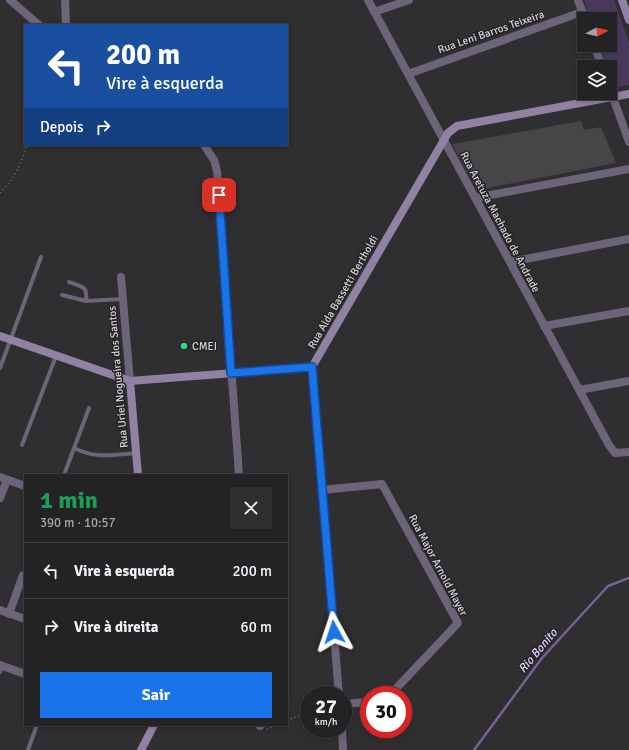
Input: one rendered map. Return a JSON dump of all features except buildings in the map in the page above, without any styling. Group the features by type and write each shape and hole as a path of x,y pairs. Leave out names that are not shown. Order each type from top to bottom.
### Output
{"street":[{"path":"10,0 38,24"},
{"path":"65,0 66,24"},
{"name":"Rua Aretuza Machado de Andrade","path":"368,0 614,453 629,452"},
{"path":"374,12 409,0"},
{"path":"578,0 583,12"},
{"path":"622,0 629,20"},
{"name":"Rua Leni Barros Teixeira","path":"408,74 577,17"},
{"name":"Rua Alda Bassetti Bertholdi","path":"617,96 629,94"},
{"name":"Rua Alda Bassetti Bertholdi","path":"312,367 443,139 452,129 457,126 597,100"},
{"path":"614,100 629,142"},
{"path":"205,146 214,160 217,171 239,474"},
{"path":"475,198 629,169"},
{"path":"510,262 629,239"},
{"name":"Rua Uriel Nogueira dos Santos","path":"121,277 138,474"},
{"path":"544,326 629,310"},
{"path":"0,336 130,381 312,367 338,686"},
{"path":"579,390 629,381"},
{"path":"0,498 3,478 24,486"},
{"name":"Rua Major Arnold Mayer","path":"322,490 382,484 458,623 398,686"},
{"path":"8,614 23,575"},
{"path":"0,610 24,620"},
{"path":"1,668 24,674"},
{"path":"141,750 153,726"},
{"path":"343,738 344,750"}],"lane":[{"path":"0,368 12,340 41,257"},
{"path":"69,282 84,288 87,291 86,301"},
{"path":"62,295 86,301 123,298"},
{"path":"22,445 56,355"},
{"path":"64,474 89,408"},
{"path":"74,448 87,455 103,456 136,453"},
{"path":"28,750 37,726"}],"path":[{"path":"0,193 10,182 19,168 27,146"},
{"path":"288,720 300,716"}],"shaded area":[{"path":"584,0 614,0 629,42 629,85 617,87 617,60 604,60 601,52 617,52 617,12 588,12"}],"waterway":[{"name":"Rio Bonito","path":"474,750 542,658 608,586 629,578"}],"place":[{"name":"CMEI","path":"184,346"}],"route":[{"path":"219,195 228,306 231,373 312,367 334,632"}]}
